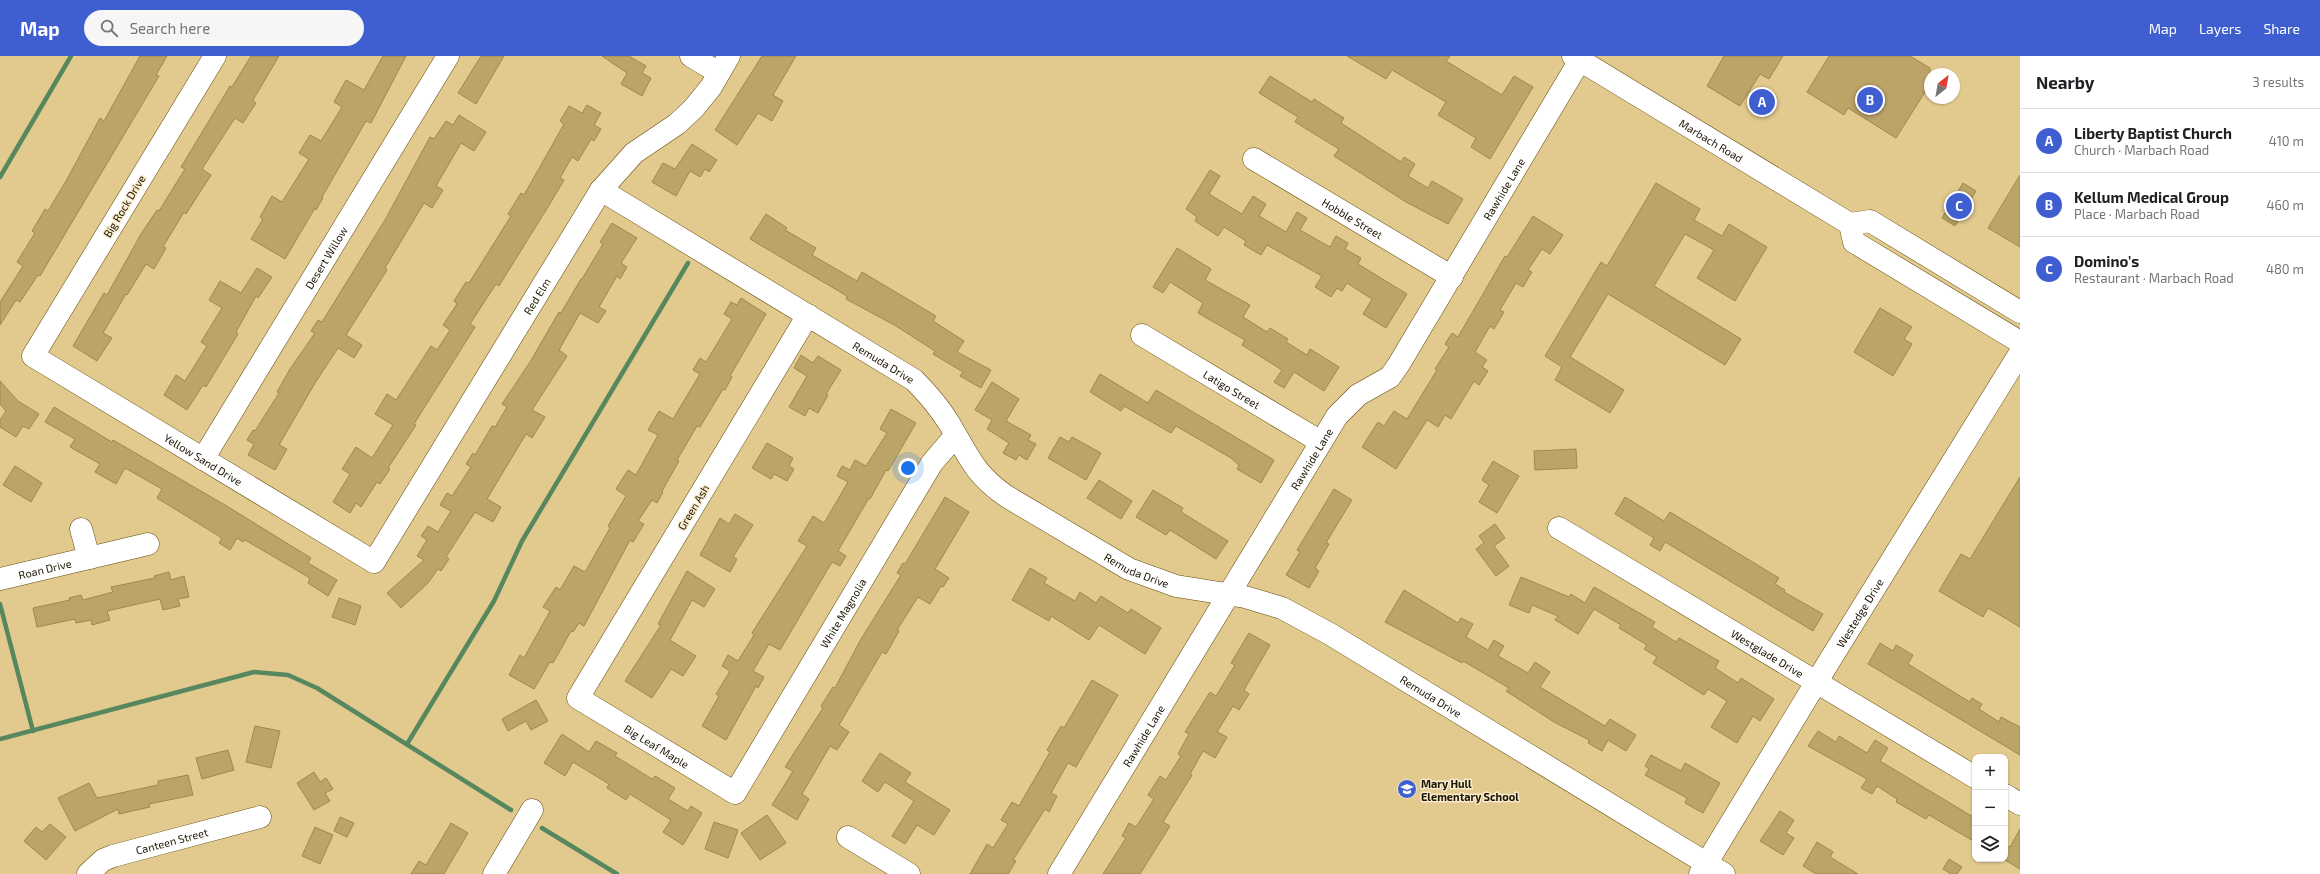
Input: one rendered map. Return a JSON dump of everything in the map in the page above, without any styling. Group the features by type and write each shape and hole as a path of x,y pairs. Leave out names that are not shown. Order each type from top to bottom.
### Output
{"street":[{"name":"Big Rock Drive","path":"33,356 215,56"},
{"name":"Desert Willow","path":"203,459 448,56"},
{"path":"691,56 724,64"},
{"name":"Marbach Road","path":"1576,58 1850,224"},
{"name":"Rawhide Lane","path":"1059,874 1321,442 1347,404 1367,389 1390,377 1452,277 1576,58"},
{"name":"Red Elm","path":"374,562 601,190 634,153 676,124 694,108 724,64"},
{"name":"Hobble Street","path":"1254,159 1452,277"},
{"name":"Remuda Drive","path":"601,190 914,380 931,397 950,424 972,464 989,484 1129,570 1176,586 1245,597 1282,608 1330,634 1710,870"},
{"path":"2020,312 1870,220 1850,224 1854,242 2020,342"},
{"name":"Green Ash","path":"578,698 808,315"},
{"name":"Latigo Street","path":"1142,335 1321,442"},
{"name":"Westedge Drive","path":"1710,870 1817,681 2020,353"},
{"name":"Yellow Sand Drive","path":"33,356 374,562"},
{"name":"White Magnolia","path":"735,793 932,463 950,442 957,438"},
{"name":"Westglade Drive","path":"1559,528 1817,681 1972,775"},
{"path":"82,529 89,558"},
{"name":"Roan Drive","path":"0,579 148,544"},
{"name":"Big Leaf Maple","path":"578,698 735,793"},
{"path":"2008,797 2020,804"},
{"path":"494,874 532,810"},
{"name":"Canteen Street","path":"88,874 103,860 113,856 260,818"},
{"path":"848,837 909,874"}],"building":[{"path":"140,56 167,56 156,75 159,76 40,276 38,275 20,302 16,300 0,325 0,302 23,266 17,262 35,233 32,231 45,209 48,211 100,118 104,121"},
{"path":"251,56 279,56 253,100 256,103 243,123 235,118 202,169 211,175 186,214 184,212 163,247 166,248 154,269 146,264 127,295 126,294 103,333 112,338 97,361 73,346 104,293 107,295 141,234 157,210 159,211 185,169 181,167 230,86 232,87"},
{"path":"383,56 406,56 371,123 366,121 316,210 315,208 285,259 251,239 263,219 260,217 272,196 282,202 309,159 299,153 310,135 321,141 342,107 334,102 346,80 364,90"},
{"path":"481,56 504,56 476,104 458,93"},
{"path":"602,56 629,56 646,66 642,73 651,78 642,96 621,84 627,73"},
{"path":"762,56 796,56 773,95 783,101 772,121 758,113 737,145 715,130"},
{"path":"1347,56 1450,56 1446,61 1502,95 1514,76 1533,87 1490,159 1471,147 1476,138 1438,115 1446,102 1392,70 1386,79"},
{"path":"1724,56 1783,56 1769,79 1760,74 1740,106 1707,86"},
{"path":"1829,56 1910,56 1930,68 1924,68 1924,94 1896,138 1848,108 1844,115 1807,92"},
{"path":"1270,76 1312,102 1314,99 1344,118 1341,123 1401,162 1404,157 1415,164 1408,176 1428,188 1432,181 1463,199 1448,224 1406,202 1334,156 1339,149 1295,122 1298,117 1259,93"},
{"path":"587,105 601,113 594,125 601,129 594,141 591,139 578,161 572,157 560,178 564,180 499,286 496,284 470,324 475,327 414,424 416,425 388,468 390,469 380,484 377,482 361,507 356,503 350,513 333,502 350,474 342,469 356,447 372,458 393,425 375,414 387,394 396,400 431,346 437,350 450,330 443,325 457,304 454,301 466,282 469,283 511,216 508,214 521,193 524,195 564,124 560,121 569,106 582,113"},
{"path":"459,115 486,132 474,151 461,143 436,186 443,190 432,208 424,203 385,268 387,270 346,335 362,345 354,358 338,348 315,383 279,445 287,449 275,470 248,455 254,444 247,440 253,430 255,431 279,393 277,392 290,369 315,333 311,331 318,320 322,322 385,220 430,137 434,139 446,121 453,125"},
{"path":"692,144 717,160 709,172 705,169 700,177 690,171 676,196 652,182 663,163 675,169"},
{"path":"1210,170 1220,176 1209,194 1242,214 1253,196 1266,204 1259,216 1286,232 1297,212 1307,218 1300,230 1330,247 1336,236 1348,243 1345,249 1361,258 1358,264 1407,294 1386,328 1363,314 1372,299 1347,283 1342,291 1337,288 1331,297 1315,287 1322,276 1267,245 1261,255 1244,245 1246,241 1224,227 1218,236 1195,221 1197,217 1186,209"},
{"path":"2020,175 2020,247 1988,228"},
{"path":"1656,183 1700,209 1694,220 1722,236 1729,224 1767,247 1735,301 1697,278 1714,250 1685,234 1654,286 1741,339 1725,365 1608,294 1570,357 1624,390 1610,413 1555,380 1562,367 1545,356 1601,262 1607,266"},
{"path":"1963,183 1976,191 1955,226 1942,218"},
{"path":"766,214 787,228 785,230 816,248 812,255 857,281 862,272 936,316 933,321 964,341 957,352 991,370 981,388 960,376 963,372 933,354 935,351 896,326 846,299 847,296 750,239"},
{"path":"1533,216 1563,235 1550,254 1542,249 1528,270 1532,272 1523,287 1516,283 1500,310 1504,312 1494,329 1490,326 1475,352 1487,360 1482,367 1488,371 1479,385 1474,381 1451,419 1445,415 1438,427 1427,420 1396,469 1362,447 1378,422 1384,426 1394,411 1407,419 1437,370 1435,369 1449,347 1445,344 1452,333 1458,337 1505,256 1507,257"},
{"path":"612,223 637,238 621,263 627,267 620,279 617,276 599,307 606,311 598,323 580,313 559,350 567,356 532,410 545,417 532,438 526,434 487,499 501,507 493,522 475,512 446,557 449,559 441,571 438,569 428,583 401,608 387,593 424,560 417,556 427,540 421,536 428,526 438,532 451,511 440,505 447,493 452,496 471,467 466,464 473,453 475,455 492,426 495,427 507,407 502,404 530,362 559,312 561,313 582,279 603,244 600,242"},
{"path":"1177,248 1211,269 1205,280 1250,305 1243,317 1267,332 1270,328 1288,339 1286,342 1307,355 1310,349 1339,367 1324,391 1294,372 1284,388 1274,382 1282,370 1242,345 1245,340 1198,313 1203,303 1170,282 1163,293 1153,287"},
{"path":"257,268 272,277 258,298 256,296 236,332 238,334 206,387 203,385 187,410 164,395 176,375 185,381 207,346 201,342 222,308 209,300 220,281 241,293"},
{"path":"741,298 766,314 730,376 732,377 725,390 723,389 700,427 697,426 677,460 679,461 657,503 652,500 638,521 644,524 633,542 630,540 584,626 579,623 573,632 571,631 553,663 550,662 534,689 509,675 520,655 524,658 550,611 543,607 556,587 560,590 574,566 585,572 610,528 608,526 626,496 616,489 628,470 636,475 658,435 648,430 659,411 673,419 700,374 693,370 700,358 706,362 732,319 724,314 731,302 737,305"},
{"path":"1880,308 1912,327 1904,339 1912,344 1893,376 1854,352"},
{"path":"801,355 813,363 818,356 841,370 826,394 828,395 818,413 809,408 805,416 789,407 807,376 794,368"},
{"path":"1100,374 1148,403 1156,390 1274,460 1261,483 1237,469 1239,465 1231,458 1176,426 1171,433 1124,406 1121,411 1090,392"},
{"path":"0,381 18,401 39,414 29,429 23,426 16,437 0,427 0,420 6,411 0,404"},
{"path":"992,382 1019,399 1006,421 1031,435 1028,440 1036,444 1027,460 1019,455 1016,460 1003,453 1009,443 987,429 992,420 975,410"},
{"path":"54,407 112,442 113,440 225,505 311,558 308,563 337,580 328,596 308,583 310,578 245,540 243,542 237,538 230,550 219,543 222,538 157,498 162,489 125,468 116,484 95,472 100,464 70,447 75,439 45,422"},
{"path":"891,409 916,423 838,551 846,556 840,566 832,562 780,650 769,644 753,671 764,677 758,688 756,686 726,740 702,726 719,696 716,694 730,671 722,666 728,655 738,661 754,635 752,633 807,546 798,541 813,516 824,523 848,482 837,476 842,466 850,470 855,460 866,466 887,433 880,429"},
{"path":"1060,437 1069,442 1072,437 1101,453 1086,480 1048,458"},
{"path":"767,443 793,458 789,466 794,469 787,481 774,474 771,479 752,468"},
{"path":"1576,449 1577,468 1535,470 1534,451"},
{"path":"1493,461 1519,476 1497,513 1479,502 1489,485 1482,480"},
{"path":"15,466 42,483 31,502 3,485"},
{"path":"2020,477 2020,627 1988,608 1983,617 1939,591 1961,554 1970,559"},
{"path":"1099,480 1132,501 1121,519 1087,498"},
{"path":"1334,489 1352,500 1326,543 1329,544 1315,568 1319,571 1309,588 1286,575 1300,552 1297,550"},
{"path":"1153,490 1183,508 1181,512 1228,541 1216,559 1170,530 1166,535 1136,517"},
{"path":"945,497 969,512 935,569 949,578 943,587 941,586 930,604 918,597 897,630 899,631 886,654 882,652 839,725 849,732 837,750 830,746 802,794 809,799 797,820 772,805 793,771 785,767 823,708 821,706 833,687 835,688 861,639 901,575 897,573 903,563 905,564"},
{"path":"1625,497 1664,521 1670,512 1779,578 1775,584 1785,590 1784,592 1823,614 1813,631 1665,542 1660,551 1650,545 1654,538 1615,514"},
{"path":"735,514 753,525 733,557 737,559 730,572 700,555 720,518 729,524"},
{"path":"1495,524 1505,538 1494,546 1509,566 1496,576 1476,549 1484,543 1479,536"},
{"path":"1030,568 1047,578 1044,583 1075,601 1080,592 1096,603 1101,596 1128,613 1131,609 1161,628 1145,654 1099,625 1089,640 1051,616 1049,621 1012,600"},
{"path":"687,571 715,589 704,607 692,600 670,640 696,656 683,676 671,669 652,698 625,681 661,625 658,624"},
{"path":"169,572 171,580 184,576 189,597 178,599 180,606 163,610 160,599 107,611 110,620 92,625 91,620 76,623 75,619 37,627 33,608 70,600 69,598 81,595 83,600 113,592 111,587 155,578 154,576"},
{"path":"1521,577 1569,597 1571,594 1585,603 1594,587 1655,622 1652,627 1676,642 1679,638 1719,661 1715,668 1738,683 1741,678 1774,699 1760,721 1753,716 1737,743 1711,727 1727,701 1708,689 1704,695 1653,663 1657,657 1644,649 1647,645 1619,628 1621,625 1594,609 1578,634 1555,620 1558,616 1532,605 1529,613 1509,605"},
{"path":"1404,590 1458,623 1461,618 1473,624 1466,637 1488,650 1494,640 1504,646 1498,656 1528,673 1535,662 1550,672 1540,687 1605,726 1610,719 1636,735 1626,751 1608,740 1602,751 1588,743 1589,740 1554,722 1506,691 1509,688 1463,661 1462,663 1385,622"},
{"path":"339,598 361,606 355,625 332,617"},
{"path":"1249,633 1270,645 1244,690 1249,694 1239,710 1233,706 1217,732 1227,737 1215,758 1203,751 1190,774 1192,775 1163,822 1170,826 1140,874 1103,874 1126,838 1122,836 1129,823 1136,827 1154,799 1148,795 1160,776 1166,780 1181,756 1178,754 1189,734 1185,732 1210,692 1216,696 1235,665 1231,663"},
{"path":"1880,643 1893,651 1896,645 1913,655 1908,664 1970,702 1972,698 1982,704 1979,709 1999,722 2001,717 2020,727 2020,755 1868,664"},
{"path":"1092,680 1118,695 1076,767 1068,763 1051,793 1057,796 1049,812 1045,809 1013,860 1016,861 1008,874 970,874 987,844 993,848 1008,824 1001,820 1012,802 1019,806 1050,752 1047,750 1061,726 1064,728"},
{"path":"536,700 548,721 531,730 526,721 508,731 502,719"},
{"path":"255,726 280,731 271,768 246,762"},
{"path":"1818,731 1836,742 1839,736 1867,753 1875,740 1888,748 1880,761 1972,816 1972,840 1929,815 1926,819 1896,802 1897,799 1877,786 1872,794 1861,788 1867,779 1808,746"},
{"path":"562,734 589,752 596,741 617,753 615,756 652,779 655,776 675,788 668,799 688,811 691,806 702,813 683,845 663,832 671,820 630,794 626,800 607,788 609,784 573,762 565,776 544,763"},
{"path":"228,750 234,770 202,779 196,758"},
{"path":"880,753 911,773 905,782 950,810 934,835 917,825 905,844 892,836 914,801 885,782 878,792 862,781"},
{"path":"1651,755 1681,771 1685,763 1720,783 1703,813 1685,803 1687,798 1645,775 1649,769 1645,766"},
{"path":"314,772 320,782 326,778 333,789 325,793 330,801 314,810 297,783"},
{"path":"188,775 193,795 149,804 150,807 119,814 118,809 75,831 58,798 89,783 97,798 158,785 158,781"},
{"path":"1780,811 1794,820 1786,833 1794,838 1783,855 1760,841"},
{"path":"767,815 786,843 760,860 741,833"},
{"path":"340,817 354,823 347,837 334,831"},
{"path":"714,822 738,830 728,858 705,849"},
{"path":"451,823 468,833 444,874 411,874 419,861 426,865"},
{"path":"50,824 66,837 46,860 24,841 36,827 42,832"},
{"path":"315,827 333,835 320,864 302,856"},
{"path":"2020,829 2020,869 2008,862 2008,846 2010,847"},
{"path":"1817,842 1833,852 1830,857 1858,874 1816,874 1803,866"},
{"path":"1949,859 1962,867 1957,874 1951,874 1943,869"}],"waterway":[{"path":"0,177 71,56"},
{"path":"407,744 494,601 522,541 688,263"},
{"path":"0,604 33,731"},
{"path":"0,739 254,672 288,675 317,688 511,810"},
{"path":"542,828 617,874"}],"place":[{"name":"Kellum Medical Group","path":"1870,100"},
{"name":"Liberty Baptist Church","path":"1762,102"},
{"name":"Domino's","path":"1959,206"},
{"name":"Mary Hull Elementary School","path":"1407,789"}]}
